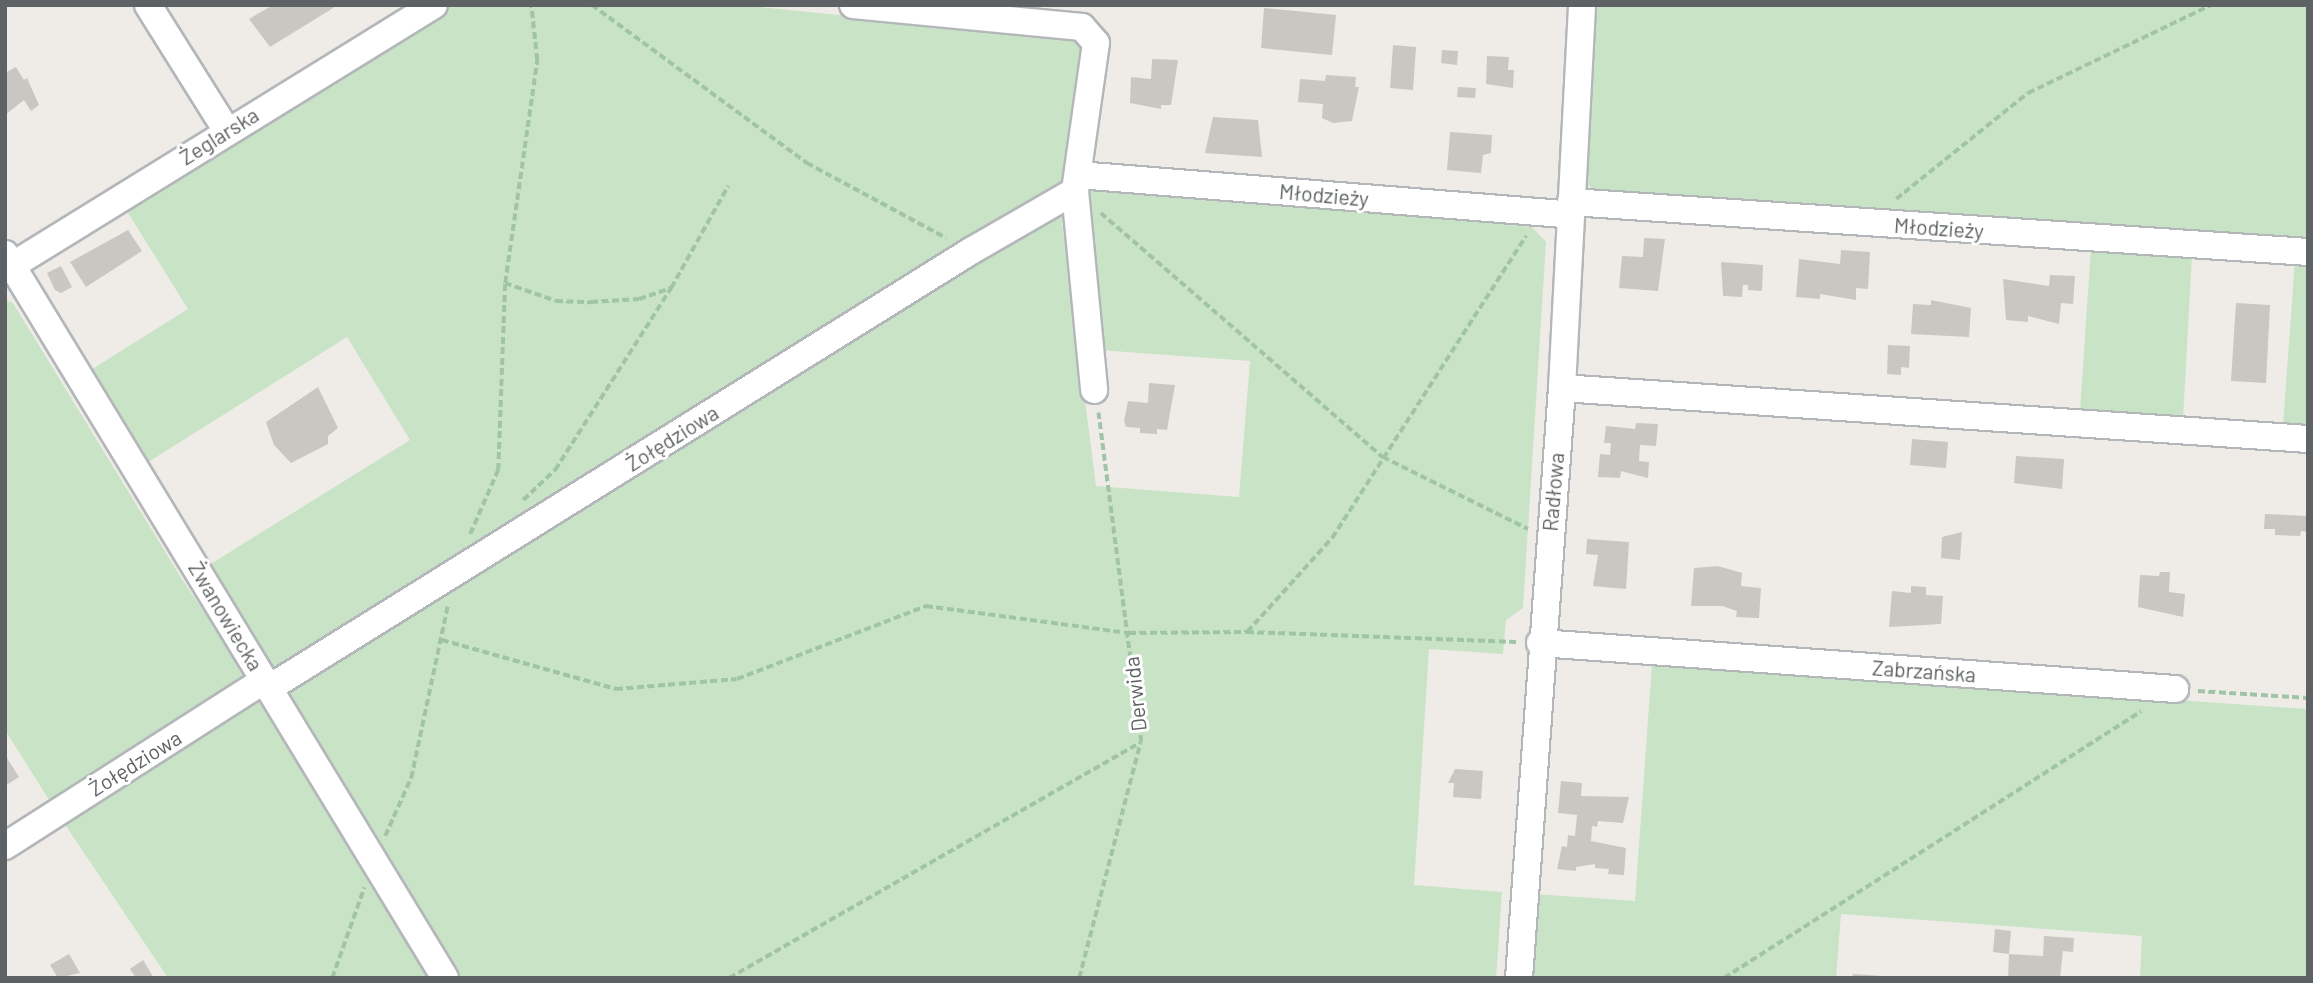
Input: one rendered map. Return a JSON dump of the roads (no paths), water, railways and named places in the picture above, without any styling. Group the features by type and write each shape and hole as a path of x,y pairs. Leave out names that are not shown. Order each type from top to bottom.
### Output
{"street":[{"path":"148,5 227,131"},
{"path":"853,5 1082,27 1096,43 1077,183 1094,390"},
{"name":"Radłowa","path":"1519,978 1541,643 1562,388 1582,5"},
{"name":"Żeglarska","path":"7,263 433,6"},
{"name":"Młodzieży","path":"1077,183 1534,211 1571,208 1867,223 2308,252"},
{"name":"Żołędziowa","path":"5,846 268,684 454,575 1077,183"},
{"name":"Żwanowiecka","path":"7,263 375,858 445,978"},
{"path":"1562,388 2308,439"},
{"name":"Zabrzańska","path":"1541,643 2175,689"}]}
